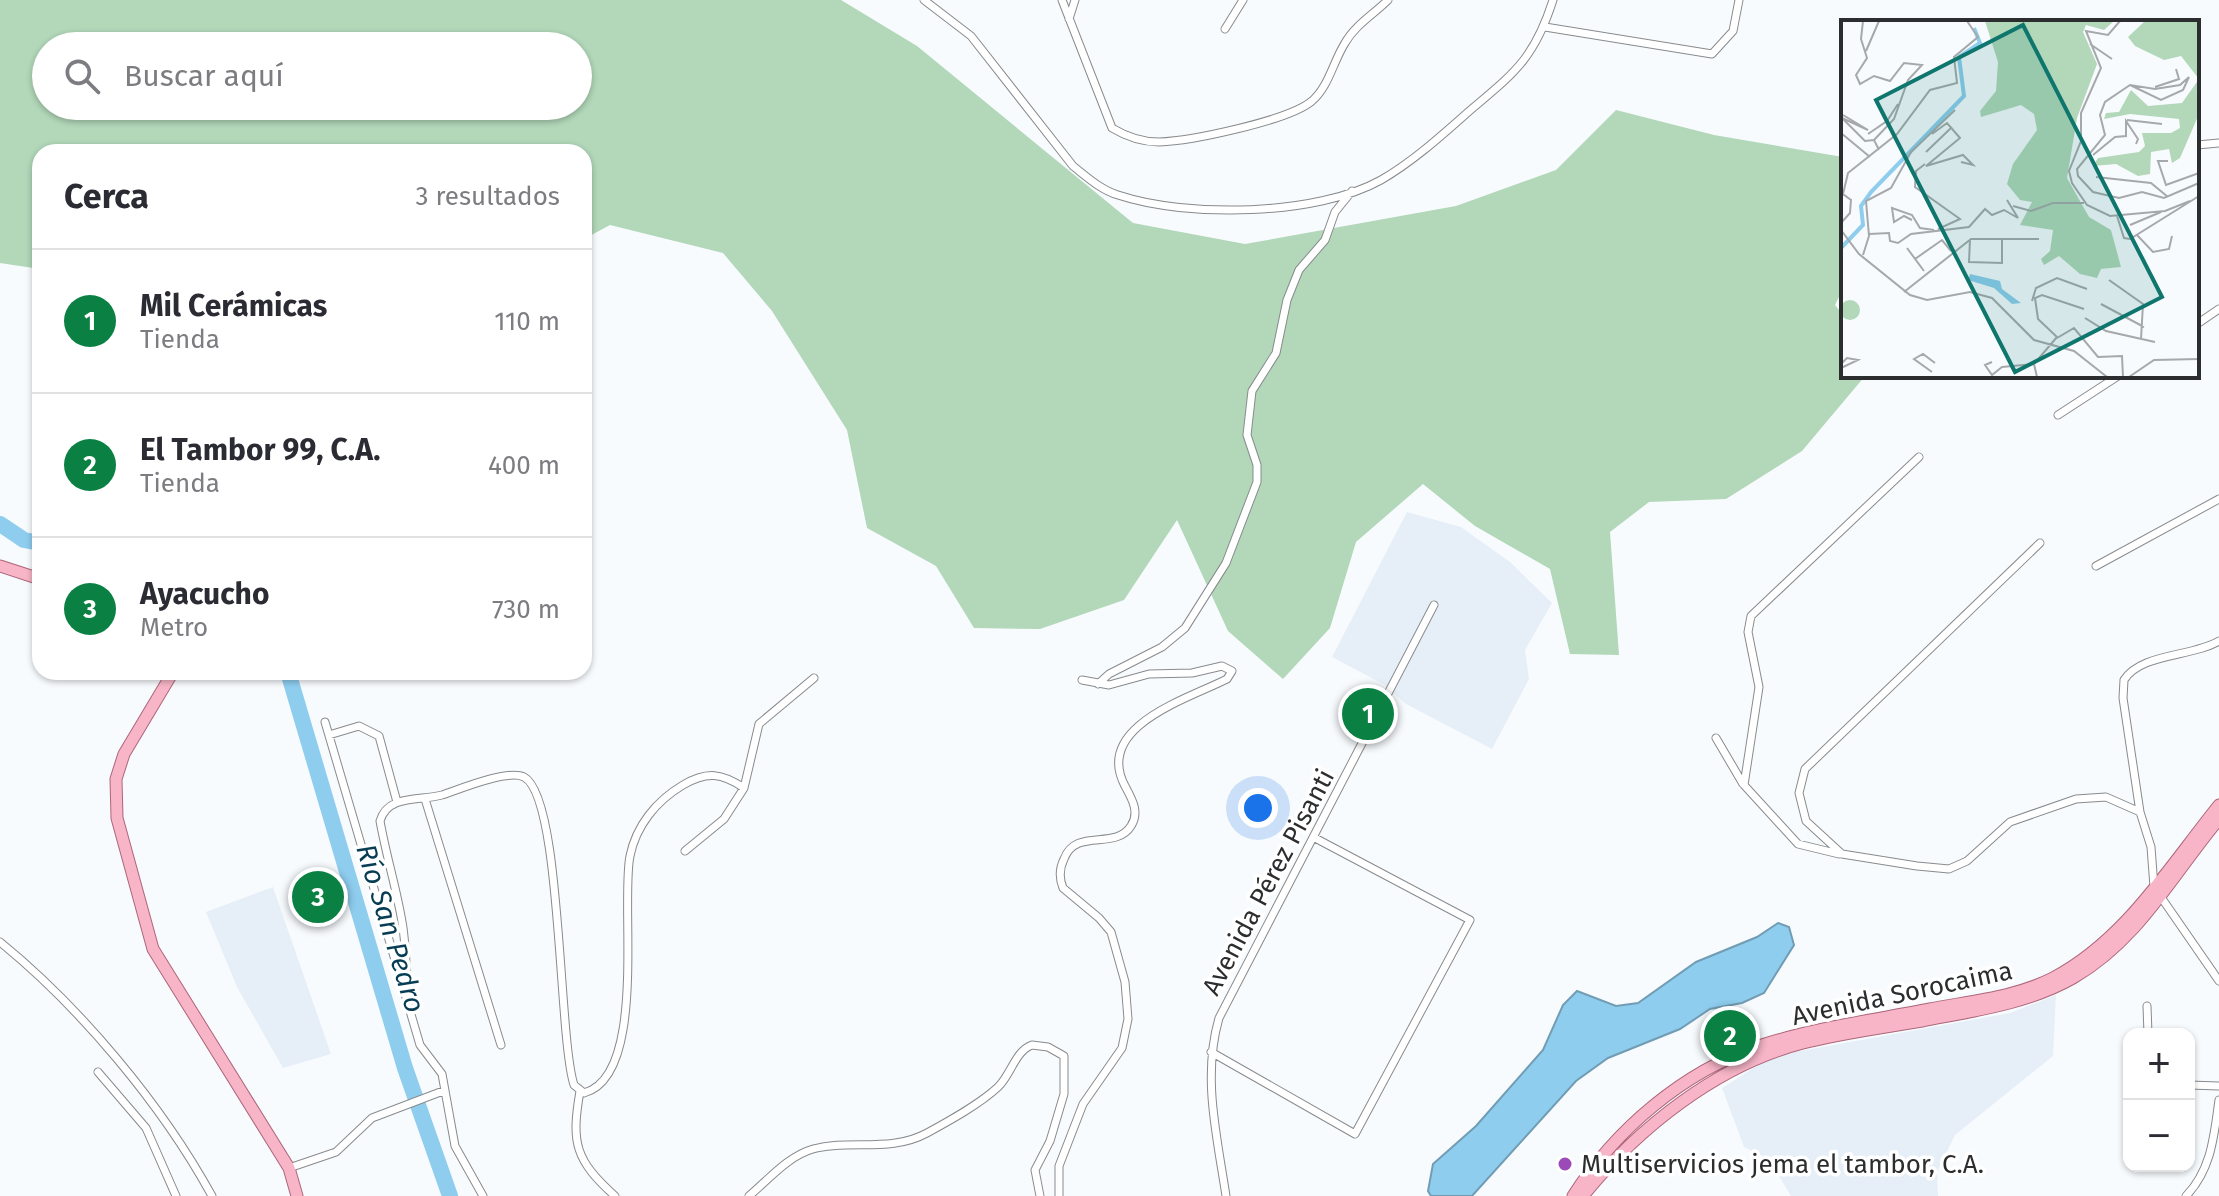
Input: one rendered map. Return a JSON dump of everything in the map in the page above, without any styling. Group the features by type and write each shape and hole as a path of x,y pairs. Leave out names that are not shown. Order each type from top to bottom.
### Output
{"main road":[{"path":"0,566 32,576"},
{"path":"168,680 124,754 116,779 117,818 153,949 289,1168 297,1196"},
{"name":"Avenida Sorocaima","path":"1573,1196 1602,1158 1661,1099 1733,1057 1805,1034 2019,996 2051,979 2088,956 2124,924 2219,805"},
{"name":"Avenida Sorocaima","path":"1583,1196 1604,1170 1668,1112 1756,1059 1802,1043 2050,989 2089,968 2144,920 2219,819"}],"street":[{"path":"924,0 971,36 1073,166 1118,195 1182,208 1253,211 1352,191 1379,181 1420,153 1521,68 1545,27 1553,0"},
{"path":"1062,0 1112,128 1142,141 1161,142 1261,122 1290,114 1312,101 1326,83 1345,41 1388,0"},
{"path":"1069,19 1075,0"},
{"path":"1225,29 1243,0"},
{"path":"1545,27 1712,54 1733,31 1739,0"},
{"path":"2199,145 2219,143"},
{"path":"1098,684 1109,674 1162,647 1185,628 1226,563 1257,482 1257,465 1247,435 1252,391 1276,353 1287,300 1299,270 1325,240 1335,212 1352,191"},
{"path":"2199,323 2219,309"},
{"path":"2058,415 2115,378"},
{"path":"1744,785 1759,687 1748,632 1751,616 1919,457"},
{"path":"2096,566 2219,499"},
{"path":"1842,854 1806,821 1799,793 1805,769 2040,543"},
{"name":"Avenida Pérez Pisanti","path":"1226,1196 1209,1077 1219,1018 1434,605"},
{"path":"2219,641 2208,648 2134,668 2124,680 2123,698 2140,812 2151,847 2154,887 2219,981"},
{"path":"1059,1196 1059,1166 1083,1104 1122,1048 1128,1019 1125,982 1111,932 1063,888 1060,881 1062,864 1069,848 1075,844 1116,838 1130,828 1136,812 1120,770 1132,733 1159,710 1223,682 1232,671 1222,666 1098,684 1082,680"},
{"path":"685,851 724,819 744,788 759,724 814,678"},
{"path":"325,722 420,1045 442,1074 455,1146 483,1196"},
{"path":"329,735 359,726 379,736 397,802"},
{"path":"1716,738 1744,785 1798,844 1842,854 1949,869 1967,861 2010,822 2076,799 2106,797 2140,812"},
{"path":"405,992 407,968 402,910 380,821 387,808 397,802 425,799 507,775 525,778 538,793 557,910 567,1057 574,1085 580,1091 591,1091 603,1080 624,1022 629,985 629,863 645,820 661,799 701,776 718,774 744,788"},
{"path":"425,799 501,1045"},
{"path":"1211,1052 1355,1134 1470,920 1315,838"},
{"path":"0,942 47,981 90,1031 183,1143 212,1196"},
{"path":"2147,1006 2148,1028"},
{"path":"749,1196 783,1166 809,1150 850,1144 892,1146 926,1134 996,1089 1021,1052 1032,1045 1057,1050 1064,1056 1066,1064 1064,1094 1050,1141 1035,1170 1040,1196"},
{"path":"98,1072 146,1128 176,1196"},
{"path":"2195,1085 2219,1086"},
{"path":"289,1168 336,1152 372,1118 443,1091"},
{"path":"580,1091 574,1128 576,1147 615,1196"},
{"path":"2186,1196 2200,1181 2213,1148 2219,1100"}],"shaded area":[{"path":"1407,512 1461,527 1510,562 1552,603 1525,650 1529,679 1492,749 1406,704 1385,685 1332,657"},
{"path":"273,887 331,1054 283,1068 237,987 206,912"},
{"path":"2056,995 2053,1056 1955,1135 1937,1172 1938,1196 1791,1196 1769,1159 1744,1147 1722,1088 1773,1056 2010,1013"}],"green space":[{"path":"0,0 841,0 917,46 1133,223 1245,244 1456,206 1556,170 1616,110 1714,135 1841,157 1841,293 1835,305 1841,312 1841,378 1863,378 1802,451 1726,499 1649,502 1610,532 1619,655 1570,654 1550,569 1475,526 1423,484 1356,542 1330,628 1283,679 1228,631 1177,520 1124,600 1040,629 974,628 936,566 867,528 847,430 772,311 723,253 610,225 592,235 592,144 32,144 32,268 0,263"}],"water":[{"path":"1778,923 1789,927 1794,945 1764,993 1742,1003 1710,1009 1680,1029 1608,1058 1576,1081 1472,1196 1431,1196 1428,1191 1433,1164 1476,1126 1543,1050 1563,1005 1577,991 1616,1006 1638,1003 1696,962 1757,937"}],"waterway":[{"name":"Río San Pedro","path":"0,524 24,540 32,542"},
{"name":"Río San Pedro","path":"290,680 405,1068 450,1196"}],"place":[{"name":"Mil Cerámicas","path":"1368,714"},
{"name":"Ayacucho","path":"318,897"},
{"name":"El Tambor 99, C.A.","path":"1730,1036"},
{"name":"Multiservicios jema el tambor, C.A.","path":"1565,1164"}]}
